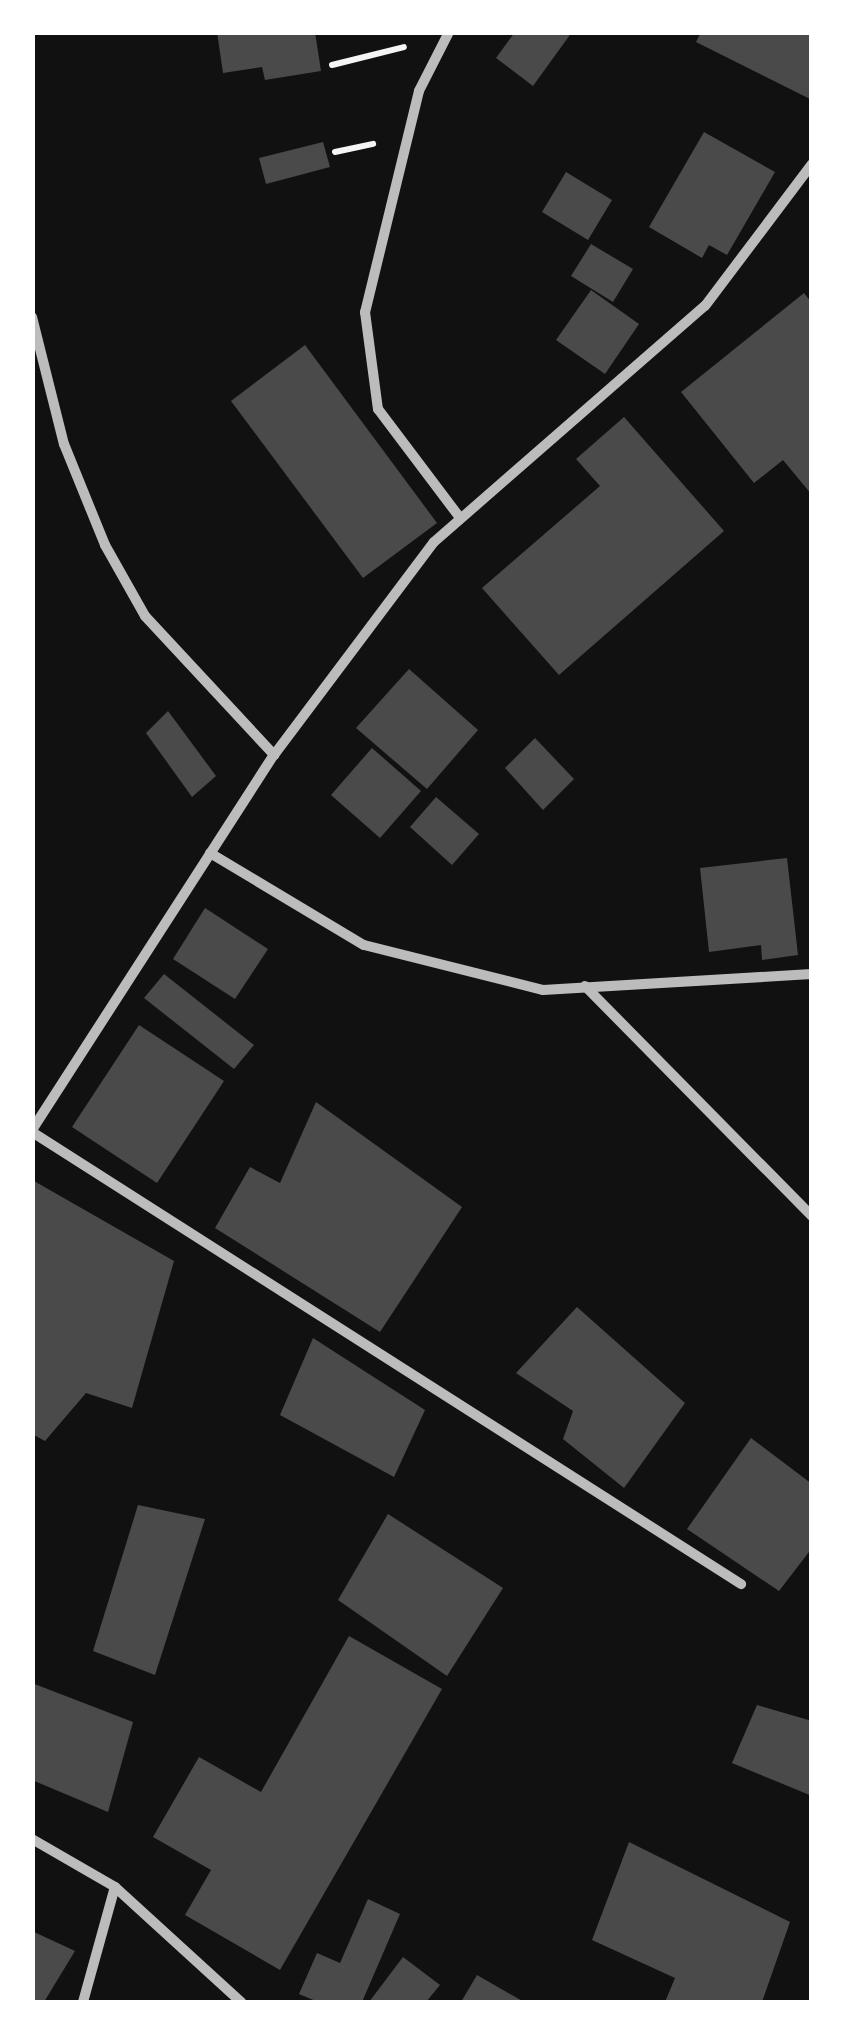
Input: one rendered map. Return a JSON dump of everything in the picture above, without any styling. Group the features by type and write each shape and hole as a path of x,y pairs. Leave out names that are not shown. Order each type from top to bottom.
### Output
{"street":[{"path":"448,34 419,91 366,312 378,409 460,518"},
{"path":"741,1584 32,1131 274,754 434,542 705,306 812,164"},
{"path":"32,317 64,444 105,544 145,616 274,754"},
{"path":"210,853 364,944 544,990 812,974"},
{"path":"585,986 812,1216"},
{"path":"32,1839 115,1887 241,2002"},
{"path":"83,2002 115,1887"}],"path":[{"path":"332,65 448,34"}],"building":[{"path":"217,32 315,32 321,71 265,80 262,67 223,73"},
{"path":"515,32 572,32 533,86 496,58"},
{"path":"701,32 812,32 812,100 696,42"},
{"path":"704,132 775,172 727,255 709,245 702,258 649,227"},
{"path":"323,142 330,167 266,184 259,158"},
{"path":"566,172 612,200 588,240 542,212"},
{"path":"591,244 633,269 613,302 571,276"},
{"path":"591,290 639,324 605,374 556,340"},
{"path":"804,293 812,303 812,495 783,460 754,483 681,392"},
{"path":"305,345 437,523 363,578 231,401"},
{"path":"624,417 724,531 559,675 482,588 600,486 576,459"},
{"path":"409,669 478,730 427,789 356,728"},
{"path":"168,711 216,776 192,797 146,733"},
{"path":"535,738 574,779 543,810 505,768"},
{"path":"372,748 421,791 380,838 331,795"},
{"path":"436,797 479,834 452,865 410,827"},
{"path":"787,858 798,955 762,960 761,945 709,952 700,868"},
{"path":"205,908 268,949 235,999 173,959"},
{"path":"164,974 254,1045 234,1069 144,998"},
{"path":"139,1025 224,1081 157,1183 72,1127"},
{"path":"316,1102 462,1207 380,1332 215,1228 250,1167 280,1183"},
{"path":"34,1181 174,1261 132,1408 86,1393 45,1441 32,1434"},
{"path":"577,1307 685,1403 624,1488 563,1439 573,1411 516,1373"},
{"path":"313,1338 425,1410 394,1477 280,1415"},
{"path":"751,1438 812,1484 812,1548 779,1591 687,1529"},
{"path":"138,1505 205,1519 155,1675 93,1651"},
{"path":"388,1514 503,1588 447,1676 338,1600"},
{"path":"349,1636 442,1689 280,1970 185,1915 211,1870 153,1837 199,1757 261,1792"},
{"path":"32,1683 133,1722 108,1812 32,1780"},
{"path":"757,1705 812,1721 812,1796 732,1763"},
{"path":"629,1842 790,1922 762,2002 665,2002 675,1978 592,1940"},
{"path":"368,1899 400,1914 362,2002 318,2002 299,1994 317,1953 340,1963"},
{"path":"32,1931 75,1951 44,2002 32,2002"},
{"path":"403,1957 440,1985 426,2002 369,2002"},
{"path":"477,1975 524,2002 461,2002"}]}
